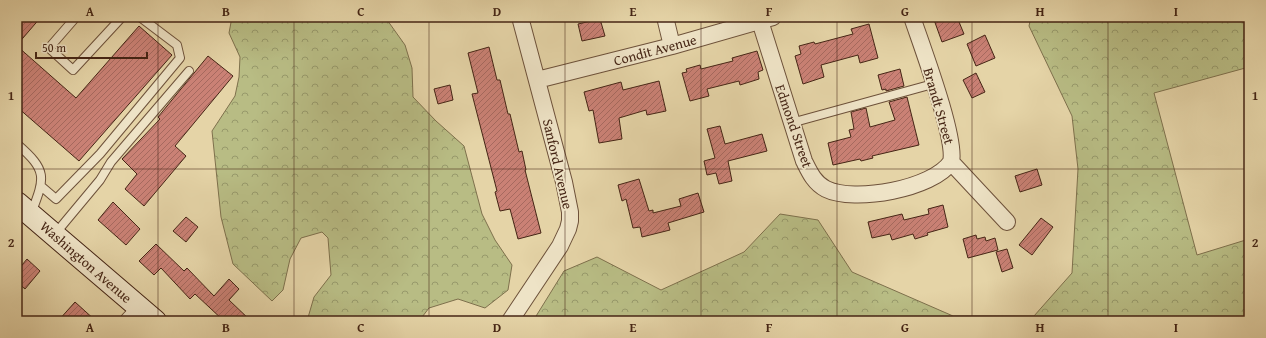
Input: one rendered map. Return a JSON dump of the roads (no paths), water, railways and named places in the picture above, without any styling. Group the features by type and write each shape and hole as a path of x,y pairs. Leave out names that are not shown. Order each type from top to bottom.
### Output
{"main road":[{"name":"Washington Avenue","path":"24,209 54,235 141,317"}],"street":[{"name":"Sanford Avenue","path":"510,321 560,246 567,233 570,221 570,212 564,182 520,17"},
{"path":"665,17 672,46"},
{"name":"Brandt Street","path":"912,17 947,124 952,150 951,162 1007,222"},
{"name":"Condit Avenue","path":"537,80 672,46 767,19"},
{"name":"Edmond Street","path":"767,19 791,123 804,161 811,175 826,189 840,194 860,196 890,192 937,176 944,172 951,162"}],"lane":[{"path":"76,17 49,48 73,70 122,17"},
{"path":"42,187 56,199 100,154 180,58 177,45 140,17"},
{"path":"54,235 70,219 116,157 190,71"},
{"path":"791,123 933,84"},
{"path":"17,144 35,160 41,174 42,187 24,209"}]}
